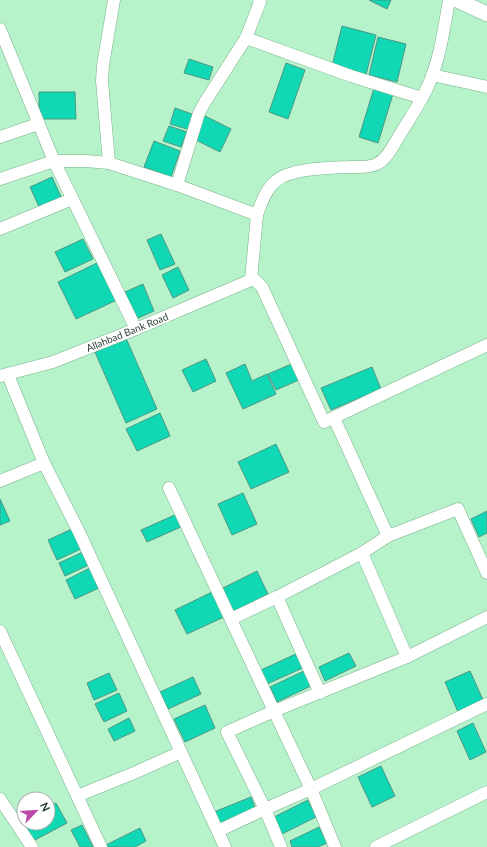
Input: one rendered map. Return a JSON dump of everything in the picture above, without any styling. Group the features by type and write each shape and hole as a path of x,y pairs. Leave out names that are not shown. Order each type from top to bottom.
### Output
{"street":[{"path":"109,163 102,81 103,65 114,0"},
{"path":"177,185 199,113 246,38 260,2 259,0"},
{"path":"448,0 437,62 422,98 390,151 380,162 375,165 365,167 323,168 292,173 277,180 270,187 260,205 257,215 251,280 255,280 262,287 324,422 487,345"},
{"path":"457,0 482,7"},
{"path":"0,29 54,162 136,329"},
{"path":"246,38 351,76 422,98"},
{"path":"432,75 487,87"},
{"path":"0,137 38,124"},
{"path":"0,179 54,162 86,161 109,163 177,185 257,215"},
{"path":"0,229 72,199"},
{"name":"Allahbad Bank Road","path":"4,376 53,362 136,329 251,280"},
{"path":"4,376 44,463 79,532 225,847"},
{"path":"334,418 388,536"},
{"path":"0,481 44,463"},
{"path":"169,488 311,789 335,847"},
{"path":"231,618 362,553 388,536 458,508 487,573"},
{"path":"362,553 407,656"},
{"path":"276,597 320,693"},
{"path":"281,847 265,809 227,732 407,656 487,617"},
{"path":"0,630 101,847"},
{"path":"218,831 311,789 487,704"},
{"path":"77,796 181,752"},
{"path":"376,847 487,792"},
{"path":"0,799 32,847"}],"building":[{"path":"369,0 391,0 387,9"},
{"path":"342,26 376,35 366,75 332,66"},
{"path":"378,37 406,44 397,82 369,75"},
{"path":"189,59 213,67 209,80 184,73"},
{"path":"286,63 305,70 288,119 269,112"},
{"path":"374,88 393,94 378,143 359,137"},
{"path":"39,92 75,92 76,119 39,119"},
{"path":"175,108 195,115 190,130 170,124"},
{"path":"203,115 231,129 220,152 192,138"},
{"path":"169,126 187,132 181,147 163,141"},
{"path":"154,141 180,151 171,177 144,167"},
{"path":"52,177 63,201 41,211 30,187"},
{"path":"161,234 175,264 160,270 147,240"},
{"path":"83,239 93,259 65,272 55,252"},
{"path":"101,261 119,299 76,319 58,282"},
{"path":"178,267 189,290 173,298 162,275"},
{"path":"143,284 154,311 136,319 125,292"},
{"path":"126,338 157,409 126,423 95,352"},
{"path":"206,359 216,381 193,392 182,370"},
{"path":"294,363 301,379 276,390 268,374"},
{"path":"245,364 252,381 267,374 276,394 243,409 226,373"},
{"path":"372,367 381,389 331,410 321,388"},
{"path":"160,413 170,436 137,451 126,429"},
{"path":"276,444 289,472 251,489 238,462"},
{"path":"243,493 257,524 232,535 218,504"},
{"path":"0,499 10,521 0,525"},
{"path":"487,511 487,533 479,537 471,519"},
{"path":"177,514 183,526 147,542 141,530"},
{"path":"74,528 83,548 57,560 48,540"},
{"path":"85,551 91,564 65,576 59,563"},
{"path":"92,567 101,587 75,599 66,580"},
{"path":"257,571 268,594 231,613 219,590"},
{"path":"212,592 224,617 187,634 175,610"},
{"path":"298,653 305,667 267,684 261,670"},
{"path":"349,653 356,666 325,681 319,667"},
{"path":"306,670 313,685 277,702 270,687"},
{"path":"470,671 483,700 458,712 445,682"},
{"path":"109,673 117,690 94,700 87,683"},
{"path":"193,677 201,694 168,709 160,692"},
{"path":"119,693 127,711 104,722 95,704"},
{"path":"205,705 215,728 185,742 174,719"},
{"path":"129,718 135,731 114,741 108,729"},
{"path":"473,723 486,752 470,760 457,731"},
{"path":"381,766 395,796 372,807 358,777"},
{"path":"251,797 256,810 219,825 214,812"},
{"path":"308,800 316,817 278,836 270,819"},
{"path":"56,803 67,823 56,829"},
{"path":"82,825 93,847 80,847 71,830"},
{"path":"319,827 327,843 318,847 292,847 290,841"},
{"path":"140,828 146,841 135,847 102,847"},
{"path":"28,831 52,831 33,841"}]}
